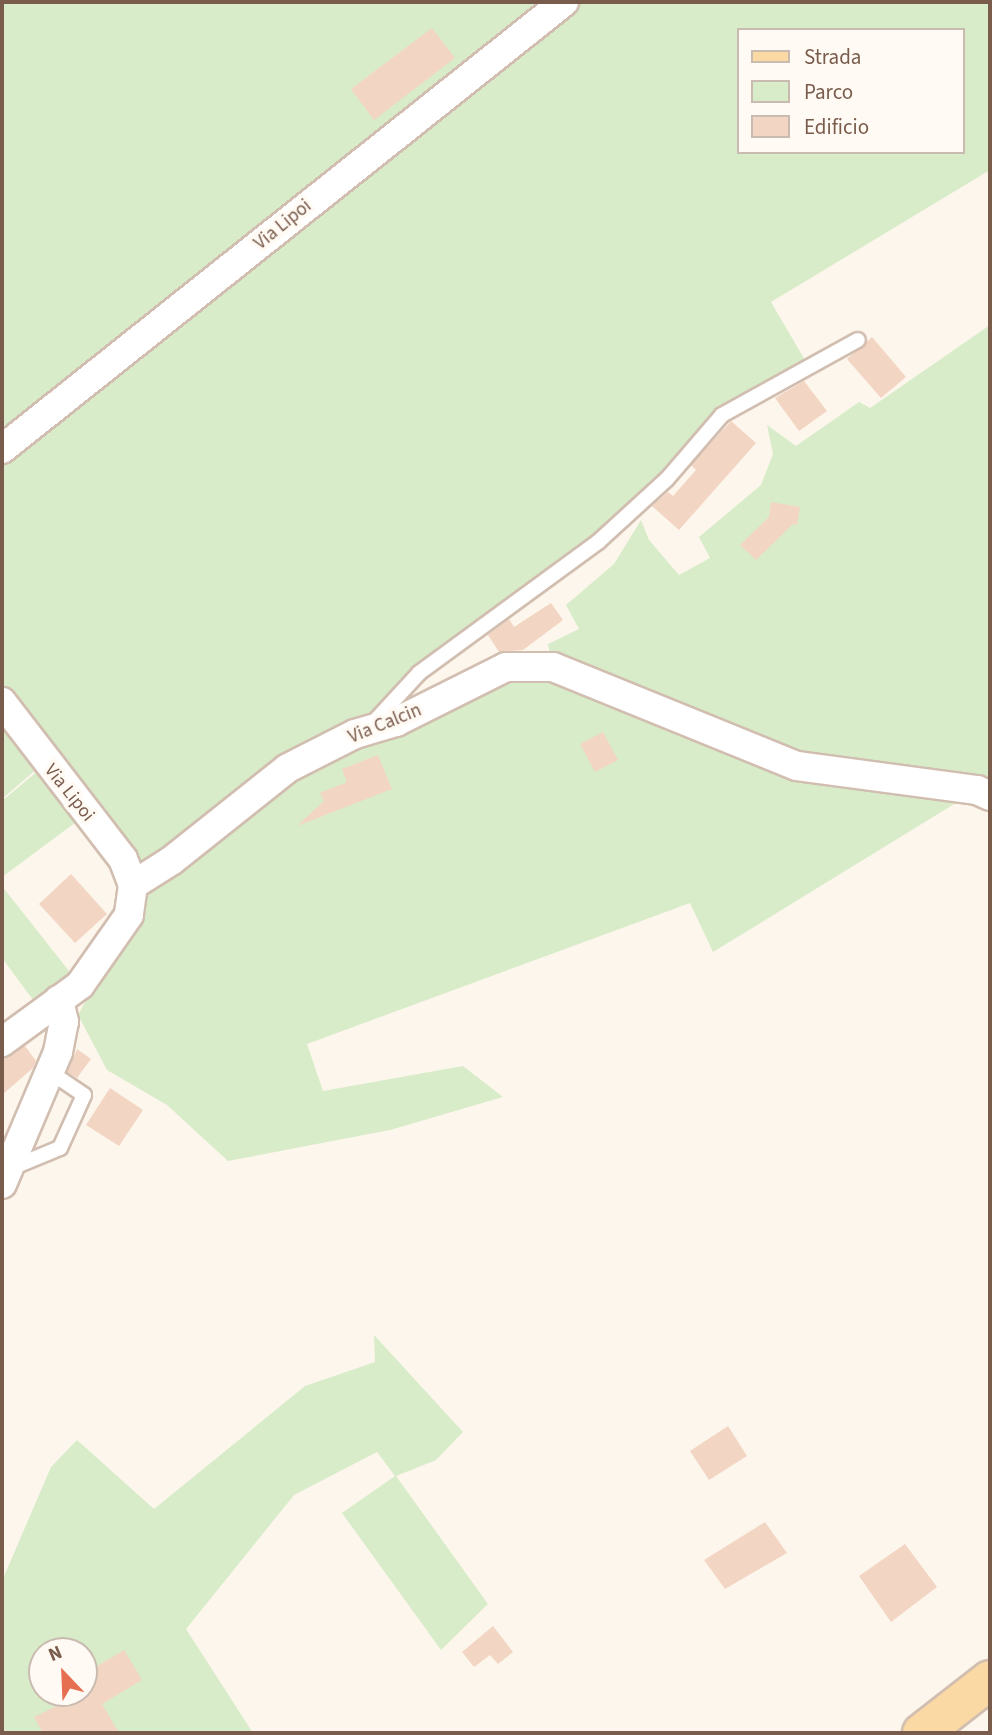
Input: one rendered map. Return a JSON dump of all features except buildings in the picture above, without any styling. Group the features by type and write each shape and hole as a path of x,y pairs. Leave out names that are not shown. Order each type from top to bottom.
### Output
{"main road":[{"path":"922,1733 990,1680"}],"street":[{"name":"Via Lipoi","path":"2,449 564,2"},
{"name":"Via Calcin","path":"133,885 171,861 288,768 366,731 396,722 506,667 553,667 797,766 977,790 990,796"},
{"name":"Via Lipoi","path":"2,702 123,859 133,885"},
{"path":"2,1042 80,985 129,915 133,885"},
{"path":"5,1177 50,1072 64,1022 59,1000"}],"lane":[{"path":"366,731 419,673 598,542 667,479 722,415 858,340"},
{"path":"5,1177 60,1148 84,1095 50,1072"}],"green space":[{"path":"2,2 990,2 990,170 771,302 809,367 722,415 667,479 400,694 368,730 506,667 552,667 548,644 579,629 566,605 614,564 641,520 649,540 679,575 710,558 699,537 761,485 773,454 767,425 796,446 859,402 870,408 990,325 990,796 977,790 713,952 690,903 307,1044 323,1091 463,1066 503,1097 390,1130 228,1161 167,1105 107,1070 78,1015 143,896 54,754 2,799"},
{"path":"46,764 87,814 2,877 2,801"},
{"path":"2,886 80,985 42,1012 2,958"},
{"path":"374,1335 463,1432 436,1460 396,1476 488,1604 441,1650 342,1513 395,1476 377,1452 294,1495 186,1629 253,1733 2,1733 2,1581 51,1467 77,1440 154,1509 305,1386 375,1362"}]}
